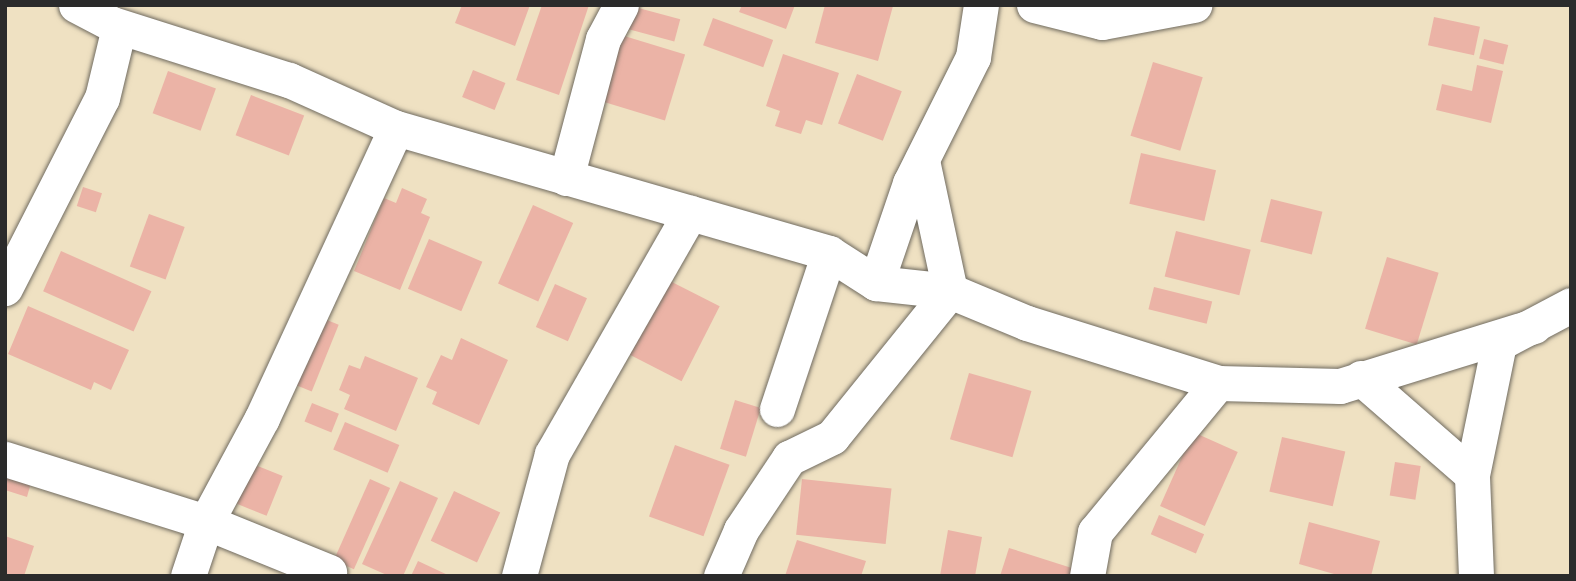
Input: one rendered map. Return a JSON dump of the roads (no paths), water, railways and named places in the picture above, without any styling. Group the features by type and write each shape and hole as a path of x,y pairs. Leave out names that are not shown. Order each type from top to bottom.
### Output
{"street":[{"path":"76,5 119,27 289,80 396,128 829,253 876,283 950,291 1027,323 1218,383 1340,386 1534,326"},
{"path":"566,178 603,39 621,5"},
{"path":"1034,5 1102,22 1194,5"},
{"path":"876,283 922,160 974,57 982,6"},
{"path":"5,288 102,98 119,27"},
{"path":"188,576 206,522 262,418 396,128"},
{"path":"922,160 950,291"},
{"path":"519,576 552,454 691,213"},
{"path":"777,409 829,253"},
{"path":"721,576 741,530 789,458 832,437 950,291"},
{"path":"1476,576 1472,475 1499,343 1534,326 1570,301"},
{"path":"1361,378 1472,475"},
{"path":"1087,576 1095,531 1218,383"},
{"path":"5,459 206,522 329,572"}]}
